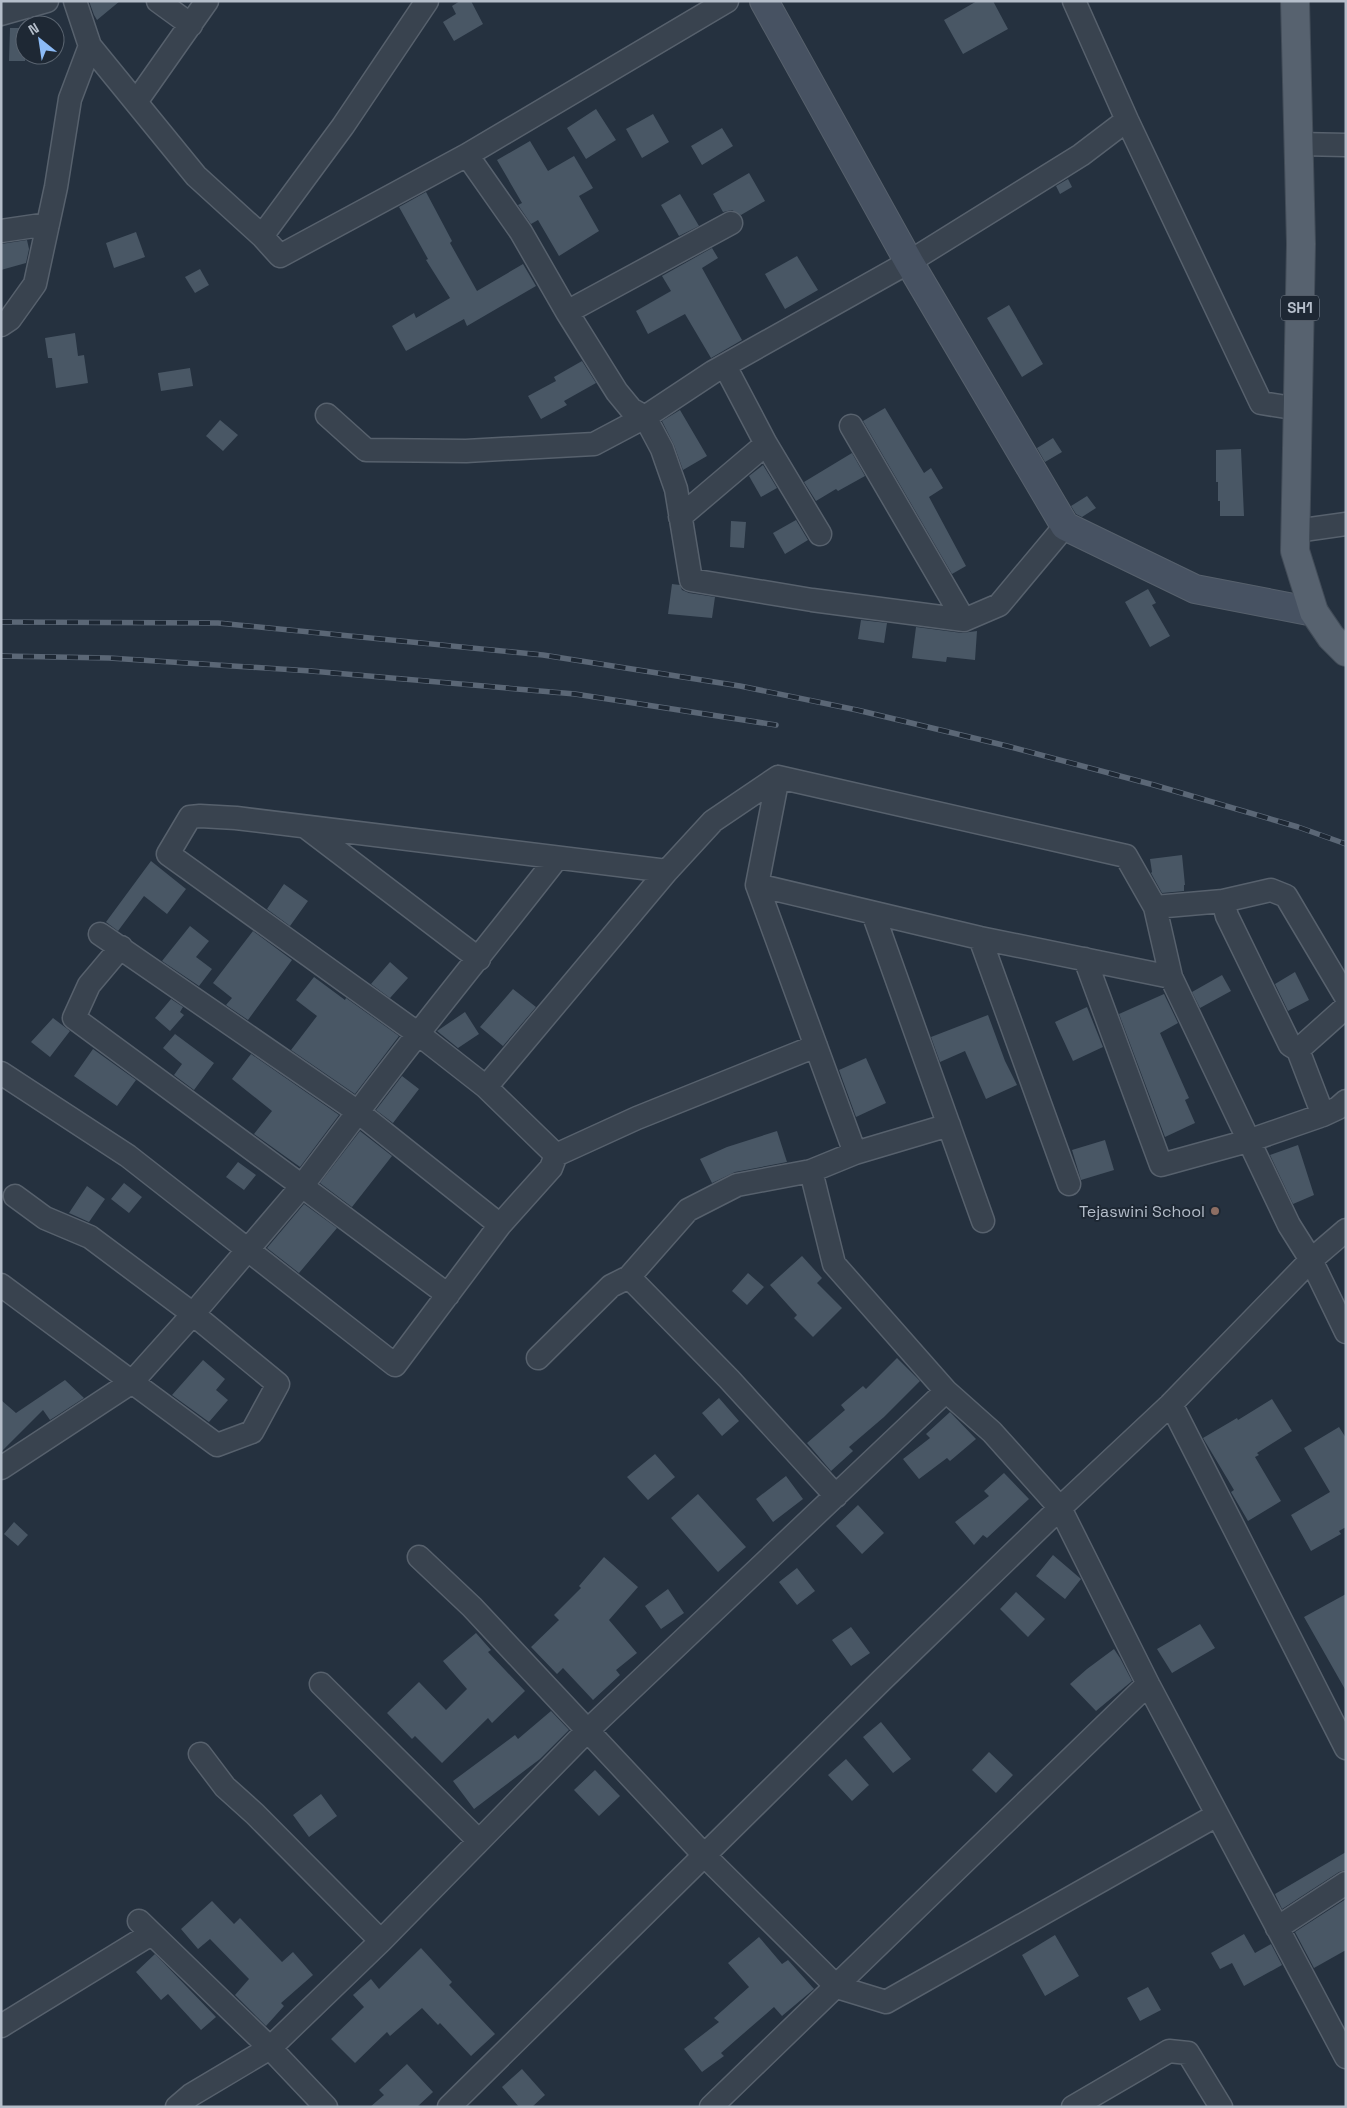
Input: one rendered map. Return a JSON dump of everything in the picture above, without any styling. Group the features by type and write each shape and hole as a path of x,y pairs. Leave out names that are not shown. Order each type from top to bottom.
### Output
{"main road":[{"name":"SH1","path":"1295,1 1301,244 1295,551 1314,612 1331,637 1346,652"}],"street":[{"path":"1,14 47,1"},
{"path":"75,1 90,46 196,176 262,236 280,256 467,154 727,1"},
{"path":"158,1 191,25"},
{"path":"136,102 207,1"},
{"path":"262,236 343,126 427,1"},
{"path":"764,1 909,262 1065,526 1195,589 1314,612"},
{"path":"1074,1 1127,120 1261,403 1299,409"},
{"path":"1,325 10,318 35,284 56,186 70,99 90,46"},
{"path":"328,415 366,450 466,451 594,444 645,417 725,366 909,262 1081,155 1127,120"},
{"path":"1299,144 1346,145"},
{"path":"467,154 521,232 567,312 617,392 631,409 645,417 662,449 676,489 691,580 812,600 964,620 999,604 1065,526"},
{"path":"567,312 731,223"},
{"path":"1,231 48,224"},
{"path":"725,366 766,444 820,534"},
{"path":"851,426 964,620"},
{"path":"680,517 766,444"},
{"path":"1296,531 1346,524"},
{"path":"778,777 757,885 855,1154"},
{"path":"486,1087 667,871 713,822 778,777 1126,856 1155,907 1171,977 1248,1142 1289,1224 1311,1260 1346,1332"},
{"path":"556,1155 486,1087 417,1033 168,854 190,817 200,816 305,826 667,871"},
{"path":"305,826 479,959"},
{"path":"1,1468 132,1382 193,1314 302,1186 417,1033 479,959 557,858"},
{"path":"757,885 980,938 1171,977"},
{"path":"1155,907 1223,901 1271,890 1286,896 1346,997"},
{"path":"1223,901 1226,916 1290,1045 1298,1050 1323,1115"},
{"path":"874,913 983,1221"},
{"path":"100,934 358,1112 500,1225"},
{"path":"980,938 1069,1184"},
{"path":"121,948 89,985 74,1018 448,1295"},
{"path":"1085,959 1161,1165 1248,1142 1323,1115 1338,1108 1346,1101"},
{"path":"1298,1050 1346,1007"},
{"path":"1,1073 128,1156 395,1364 500,1225 551,1168 556,1155 637,1118 816,1046"},
{"path":"538,1358 612,1286 629,1277 688,1210 737,1186 811,1171 855,1154 949,1125"},
{"path":"811,1171 834,1264 946,1391 992,1432 1060,1508 1148,1684 1346,2057"},
{"path":"1,1285 217,1445 252,1432 278,1384 193,1314 90,1237 45,1218 15,1196"},
{"path":"449,2107 1060,1508 1171,1404 1311,1260 1343,1238"},
{"path":"629,1277 729,1379 836,1496"},
{"path":"190,2103 270,2048 380,1941 587,1731 946,1391"},
{"path":"1171,1404 1346,1748"},
{"path":"419,1557 472,1607 704,1855 837,1987 886,2002 1217,1815"},
{"path":"321,1684 479,1841"},
{"path":"711,2107 1148,1684"},
{"path":"200,1754 225,1788 255,1814 380,1941"},
{"path":"1277,1928 1346,1883"},
{"path":"1,2026 145,1927 270,2048 326,2107"},
{"path":"1073,2107 1169,2051 1188,2053 1221,2107"}],"building":[{"path":"89,1 120,1 97,20"},
{"path":"460,1 471,1 483,24 454,41 443,22 456,14 452,6"},
{"path":"977,1 993,1 1008,29 963,54 944,20"},
{"path":"10,28 15,28 15,61 9,61"},
{"path":"596,109 616,140 586,159 567,128"},
{"path":"653,114 669,142 642,158 626,129"},
{"path":"722,128 733,146 702,165 691,146"},
{"path":"530,141 548,171 574,156 593,188 579,196 599,231 559,256 538,220 531,224 518,205 522,203 497,160"},
{"path":"749,173 765,201 741,215 732,210 723,212 713,194"},
{"path":"1068,179 1072,187 1060,194 1056,186"},
{"path":"426,192 452,241 450,243 477,291 523,264 536,286 467,326 464,319 406,351 392,326 414,313 416,318 450,298 426,260 428,259 399,207"},
{"path":"680,194 699,226 679,236 661,205"},
{"path":"136,232 145,257 114,268 106,243"},
{"path":"27,240 29,249 26,263 1,270 1,244"},
{"path":"712,248 718,258 702,268 742,340 711,358 685,314 648,334 636,311 671,291 662,276"},
{"path":"797,256 818,290 785,309 765,274"},
{"path":"200,269 209,285 195,293 185,277"},
{"path":"1009,305 1043,364 1022,377 987,318"},
{"path":"75,333 78,356 84,355 88,383 56,388 52,358 48,358 45,338"},
{"path":"582,361 596,383 564,401 567,405 541,419 528,396 556,381 554,377"},
{"path":"190,368 193,386 161,391 158,373"},
{"path":"885,408 924,473 931,468 943,488 929,497 966,566 952,574 863,421"},
{"path":"680,410 707,456 683,470 674,445 662,421"},
{"path":"220,420 238,435 223,451 206,436"},
{"path":"1053,438 1062,452 1045,462 1037,448"},
{"path":"1241,449 1244,516 1220,516 1218,482 1216,482 1216,450"},
{"path":"852,453 865,476 838,491 836,489 816,501 804,482"},
{"path":"763,465 777,488 761,497 749,476"},
{"path":"1087,496 1096,508 1082,517 1076,514 1071,506"},
{"path":"796,520 808,540 785,554 773,533"},
{"path":"731,521 746,522 744,548 730,547"},
{"path":"672,584 680,585 682,590 689,593 715,597 712,618 668,614"},
{"path":"1148,589 1156,603 1152,605 1170,636 1150,647 1125,602"},
{"path":"861,620 887,623 884,643 858,639"},
{"path":"916,627 962,633 977,631 975,660 947,657 946,662 912,658"},
{"path":"1182,855 1184,891 1162,893 1151,873 1150,859"},
{"path":"151,861 186,889 167,914 144,896 118,931 106,922"},
{"path":"284,884 308,901 290,926 267,909"},
{"path":"190,926 209,941 196,957 212,969 199,986 162,961"},
{"path":"253,931 292,960 248,1020 226,1005 232,998 213,983"},
{"path":"390,962 408,978 390,998 371,984"},
{"path":"1295,972 1309,1000 1288,1011 1275,984"},
{"path":"1222,975 1231,991 1200,1008 1192,992"},
{"path":"314,977 399,1036 355,1094 291,1050 317,1016 296,1000"},
{"path":"513,989 536,1007 503,1046 480,1027"},
{"path":"1164,994 1178,1023 1160,1033 1189,1098 1185,1100 1195,1123 1165,1137 1119,1014"},
{"path":"171,999 183,1007 180,1012 184,1015 170,1031 155,1018"},
{"path":"1087,1007 1103,1047 1073,1061 1055,1022"},
{"path":"465,1012 479,1034 458,1048 437,1031"},
{"path":"988,1015 1005,1061 1017,1085 986,1099 965,1051 940,1062 931,1037"},
{"path":"53,1018 70,1031 50,1057 31,1042"},
{"path":"175,1034 214,1063 194,1090 174,1075 182,1064 163,1048"},
{"path":"93,1049 136,1080 117,1106 74,1076"},
{"path":"251,1054 339,1115 300,1167 254,1134 272,1111 232,1079"},
{"path":"866,1058 886,1103 856,1117 839,1070"},
{"path":"402,1076 419,1089 393,1123 376,1110"},
{"path":"360,1131 392,1156 352,1207 320,1183"},
{"path":"777,1131 787,1162 735,1172 712,1183 700,1159 727,1147"},
{"path":"1105,1140 1114,1170 1081,1180 1072,1150"},
{"path":"1298,1145 1314,1195 1293,1204 1270,1155"},
{"path":"238,1162 256,1175 244,1190 226,1177"},
{"path":"124,1183 142,1197 129,1213 111,1199"},
{"path":"87,1186 105,1199 89,1222 69,1213"},
{"path":"304,1204 337,1228 299,1273 267,1248"},
{"path":"802,1256 822,1278 817,1283 842,1308 813,1337 794,1318 797,1315 770,1285"},
{"path":"748,1273 764,1287 747,1305 732,1291"},
{"path":"897,1358 920,1381 884,1417 849,1447 853,1451 831,1471 807,1443 845,1410 841,1405 863,1386 866,1389"},
{"path":"203,1360 225,1379 216,1390 228,1400 209,1422 172,1395"},
{"path":"65,1380 84,1398 50,1420 43,1410 1,1452 1,1400 16,1413"},
{"path":"719,1398 739,1421 722,1436 702,1413"},
{"path":"1272,1399 1292,1431 1257,1453 1259,1455 1255,1457 1281,1501 1248,1521 1231,1492 1234,1490 1203,1438 1237,1418 1238,1420"},
{"path":"950,1412 976,1439 950,1461 947,1458 919,1479 903,1459 930,1438 926,1434"},
{"path":"1339,1427 1346,1438 1346,1527 1339,1531 1341,1534 1311,1551 1291,1515 1330,1492 1304,1448"},
{"path":"655,1454 675,1477 648,1500 627,1477"},
{"path":"1004,1473 1029,1499 987,1538 983,1535 974,1545 955,1522 989,1496 984,1491"},
{"path":"786,1476 803,1499 773,1522 756,1499"},
{"path":"698,1494 746,1547 718,1572 671,1518"},
{"path":"858,1505 884,1533 862,1554 836,1526"},
{"path":"14,1522 28,1535 18,1546 4,1534"},
{"path":"1053,1555 1081,1579 1065,1599 1036,1576"},
{"path":"604,1557 638,1587 609,1620 637,1653 616,1670 620,1675 593,1700 563,1668 557,1674 531,1647 559,1620 554,1615 581,1588 579,1586"},
{"path":"797,1568 815,1591 797,1605 779,1582"},
{"path":"668,1589 684,1613 661,1629 645,1606"},
{"path":"1016,1592 1045,1619 1028,1637 1000,1609"},
{"path":"1346,1594 1346,1691 1304,1617"},
{"path":"1200,1624 1215,1648 1172,1673 1157,1649"},
{"path":"851,1627 870,1653 851,1666 832,1640"},
{"path":"476,1633 491,1650 488,1652 525,1691 492,1723 488,1718 442,1763 415,1736 412,1739 387,1713 419,1682 446,1710 467,1689 443,1661"},
{"path":"1114,1649 1132,1681 1096,1711 1070,1684"},
{"path":"551,1711 569,1730 540,1759 474,1809 453,1781 515,1735 518,1739"},
{"path":"881,1722 911,1759 893,1773 863,1737"},
{"path":"989,1752 1013,1775 996,1793 972,1770"},
{"path":"846,1759 869,1785 852,1801 828,1775"},
{"path":"595,1770 620,1796 599,1816 574,1790"},
{"path":"321,1794 337,1816 309,1837 293,1815"},
{"path":"1346,1852 1346,1870 1339,1872 1282,1909 1275,1894"},
{"path":"1346,1899 1346,1950 1314,1968 1295,1932"},
{"path":"212,1901 234,1924 240,1918 282,1962 293,1952 313,1975 281,2003 284,2006 266,2026 235,1995 249,1979 210,1939 198,1949 181,1929"},
{"path":"1244,1934 1255,1953 1271,1944 1282,1965 1244,1986 1232,1963 1220,1969 1211,1953"},
{"path":"1055,1935 1079,1976 1045,1996 1022,1955"},
{"path":"759,1937 782,1964 788,1960 814,1989 782,2016 774,2007 721,2053 724,2056 702,2072 684,2049 719,2022 714,2018 749,1987 728,1963"},
{"path":"421,1948 452,1982 449,1985 495,2034 471,2056 440,2023 438,2025 422,2008 390,2036 387,2032 355,2063 331,2039 364,2007 353,1995 371,1979 379,1989"},
{"path":"155,1954 216,2017 201,2030 168,1994 161,2000 136,1972"},
{"path":"1148,1987 1161,2010 1140,2021 1127,1998"},
{"path":"407,2064 433,2092 417,2107 370,2107 384,2095 379,2090"},
{"path":"522,2069 545,2095 532,2107 519,2107 502,2087"}],"railway":[{"path":"1,622 218,623 543,655 740,686 857,710 1007,746 1154,785 1298,827 1346,844"},
{"path":"1,656 109,658 311,671 575,694 776,725"}],"place":[{"name":"Tejaswini School","path":"1215,1211"}]}
